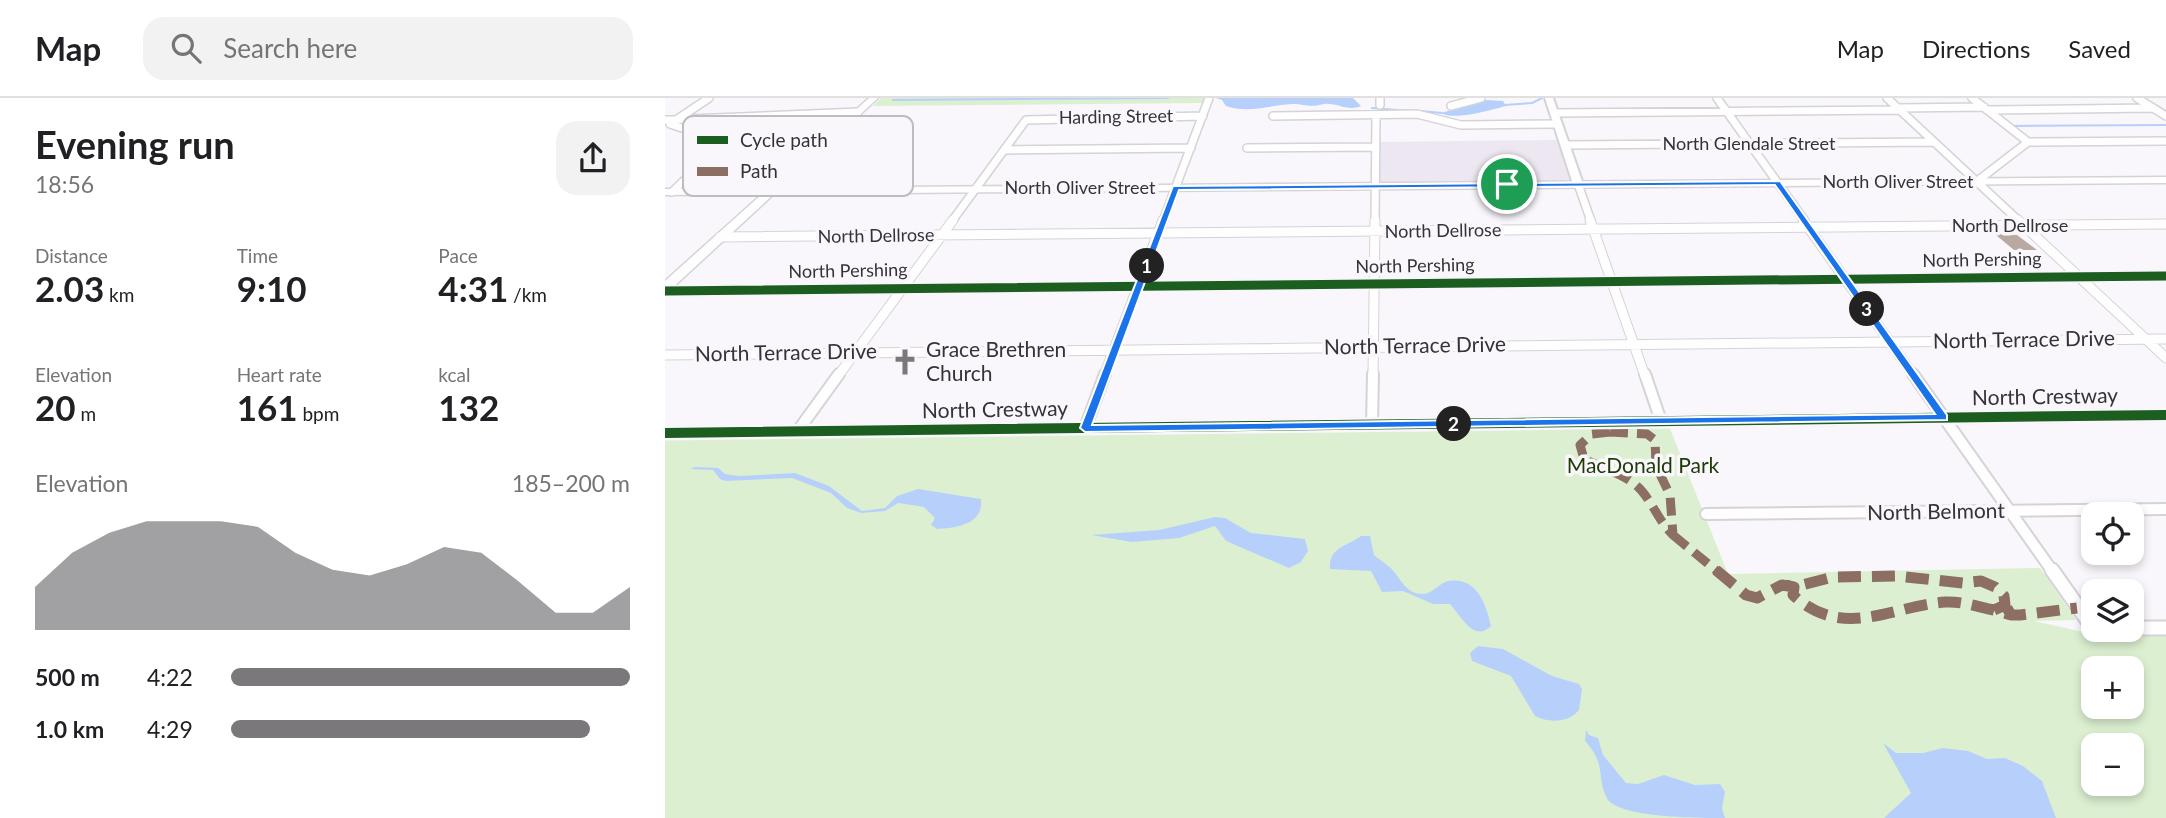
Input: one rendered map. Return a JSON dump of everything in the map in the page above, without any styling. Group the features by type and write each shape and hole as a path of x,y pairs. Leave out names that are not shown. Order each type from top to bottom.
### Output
{"main road":[{"path":"854,116 874,98"},
{"name":"North Oliver Street","path":"913,190 2166,180"},
{"path":"665,289 765,196"}],"street":[{"path":"676,120 709,98"},
{"path":"1085,428 1209,98"},
{"path":"1451,106 1481,98"},
{"path":"1549,98 1661,421"},
{"path":"1717,98 2081,611"},
{"path":"1887,98 2166,358"},
{"path":"1972,98 2028,142"},
{"path":"2137,98 2166,116"},
{"path":"1553,113 2153,108"},
{"path":"767,116 858,112"},
{"path":"1372,425 1376,114"},
{"path":"1273,116 1423,114 1446,123 1461,125 1557,124"},
{"name":"Harding Street","path":"1004,150 1029,119 1203,116"},
{"path":"665,121 683,120"},
{"path":"665,121 683,128"},
{"path":"1976,182 2028,142 2166,141"},
{"name":"North Glendale Street","path":"1565,145 1934,142"},
{"path":"1247,148 1376,147"},
{"path":"797,432 1004,150 1191,148"},
{"path":"668,192 683,180"},
{"name":"North Dellrose","path":"720,237 2166,224"},
{"name":"North Pershing","path":"665,289 2166,276"},
{"name":"North Terrace Drive","path":"665,355 2166,339"},
{"name":"North Crestway","path":"665,433 2166,415"},
{"name":"North Belmont","path":"1706,514 2166,509"},
{"path":"2144,628 2166,628"}],"shaded area":[{"path":"1558,140 1572,179 1568,181 1383,183 1379,180 1380,142"}],"green space":[{"path":"881,98 1206,98 1204,103 873,106"},
{"name":"MacDonald Park","path":"1669,426 1728,574 2040,568 2076,620 2034,621 2081,632 2081,642 2144,642 2144,634 2166,634 2166,818 665,818 665,440 1534,430"}],"water":[{"path":"1216,98 1353,98 1361,106 1351,108 1329,104 1292,104 1243,109 1226,106 1222,100"},
{"path":"1486,100 1503,101 1506,106 1454,116 1441,113"},
{"path":"718,468 725,474 739,476 795,473 829,486 862,511 885,508 897,496 918,489 981,499 981,507 974,519 968,523 937,529 931,525 935,518 924,507 898,503 885,511 861,513 847,508 831,493 792,478 726,481 720,479 713,470 690,469"},
{"path":"1215,517 1225,518 1251,533 1305,539 1308,551 1301,562 1289,568 1226,541 1215,526 1179,538 1132,542 1091,535 1159,530"},
{"path":"1361,536 1370,536 1374,555 1392,569 1411,591 1426,594 1448,581 1458,581 1473,587 1483,601 1491,626 1485,630 1473,630 1450,604 1433,604 1403,591 1382,592 1371,571 1330,569 1332,556"},
{"path":"1478,646 1503,649 1552,676 1579,684 1582,689 1579,710 1558,721 1535,716 1511,676 1472,661 1470,653"},
{"path":"1586,730 1589,735 1598,738 1603,755 1626,783 1638,784 1664,775 1695,785 1720,784 1725,792 1722,808 1725,818 1662,816 1616,806 1608,800 1604,792 1599,765 1585,741"},
{"path":"1883,743 1896,753 1923,753 1943,748 1968,751 1987,759 2005,758 2023,766 2042,781 2056,818 1884,818 1911,793"}],"building":[{"path":"1996,235 2017,235 2037,250 2014,250"}],"waterway":[{"path":"893,100 1168,98"},
{"path":"1504,105 1532,103 1542,98"},
{"path":"1372,108 1410,111"},
{"path":"1420,111 1442,113"},
{"path":"2011,126 2166,125"}],"marked path":[{"path":"1673,535 1658,520 1643,492 1633,482 1584,459 1580,445 1585,438 1592,434 1610,432 1647,434 1655,440 1656,466 1670,495 1673,535 1746,595 1757,598 1782,585 1794,587 1833,577 1897,576 1963,583 1981,581 1995,587 2004,596 2005,605 1994,610 2011,615"},
{"path":"1785,585 1794,587 1793,595 1815,611 1842,618 1886,616 1946,602 1994,610"},
{"path":"2007,608 2011,615 2077,608"}],"cycle path":[{"path":"665,291 2166,276"},
{"path":"665,433 2166,415"}],"place":[{"name":"Grace Brethren Church","path":"905,362"}],"route":[{"path":"1777,183 1943,417 1085,428 1176,188 1507,184 1777,183"}]}
